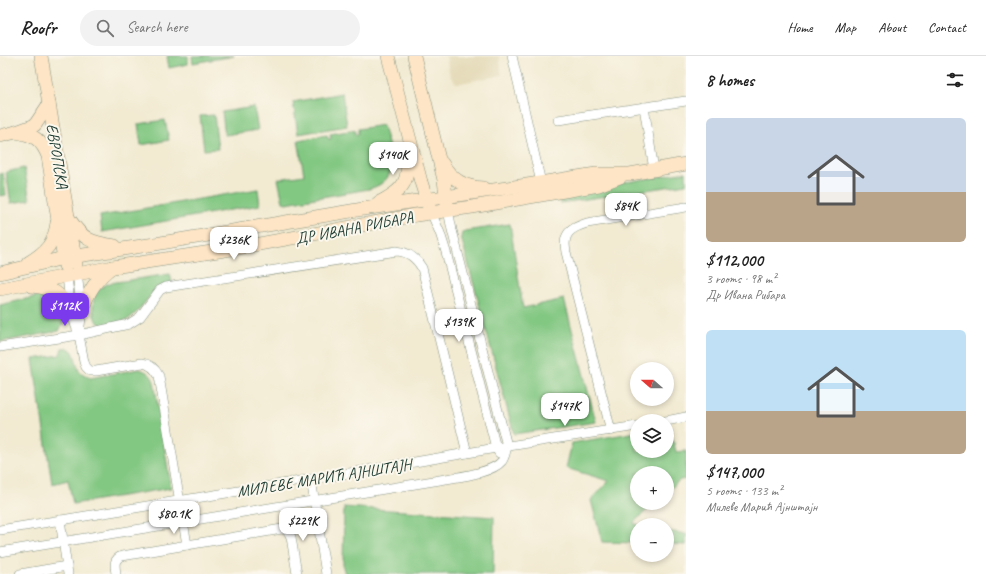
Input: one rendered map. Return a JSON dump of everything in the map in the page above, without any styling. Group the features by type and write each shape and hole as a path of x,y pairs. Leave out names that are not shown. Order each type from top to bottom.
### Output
{"main road":[{"name":"ЕВРОПСКА","path":"41,56 70,257"},
{"path":"388,56 409,139 431,212"},
{"path":"414,56 444,180 448,210"},
{"path":"0,136 34,125 49,104"},
{"name":"ЕВРОПСКА","path":"16,132 32,136 37,139 45,149 64,217"},
{"path":"369,208 395,194 403,184 407,172 409,139"},
{"path":"438,155 445,168 454,179 473,187 495,189"},
{"name":"ДР ИВАНА РИБАРА","path":"0,289 113,266 245,247 448,210 596,174 630,174 686,164"},
{"name":"ДР ИВАНА РИБАРА","path":"0,273 70,257 426,199 495,189 542,188"},
{"path":"15,269 29,263 50,246 56,229 64,217 84,237 98,243 126,248"},
{"path":"70,257 72,275"},
{"path":"15,286 41,287 56,292 77,311 94,283 113,266"}],"street":[{"path":"512,56 542,188"},
{"path":"558,120 686,101"},
{"path":"644,108 654,170"},
{"path":"611,431 564,246 566,236 574,228 587,223 686,206"},
{"path":"431,212 446,252 496,448 499,454 504,458 506,446 448,210"},
{"name":"ДР ИВАНА РИБАРА","path":"0,347 118,327 133,322 143,314 160,290 166,288 354,257 397,251 403,252 416,259 422,268 467,453"},
{"path":"72,275 79,334 86,367 90,371 96,372 142,363 148,364 156,370 160,382 186,545"},
{"path":"674,420 686,418"},
{"name":"МИЛЕВЕ МАРИЋ АЈНШТАЈН","path":"0,530 431,460 506,446 630,427"},
{"name":"МИЛЕВЕ МАРИЋ АЈНШТАЈН","path":"0,552 465,476 494,467 504,458"},
{"path":"311,479 326,574"},
{"path":"20,574 68,570 60,520"},
{"path":"116,574 114,563 118,557 282,529 288,532 291,537 297,574"}],"shaded area":[{"path":"446,56 499,56 502,75 456,83 450,76"}],"green space":[{"path":"167,56 188,56 188,64 169,68"},
{"path":"192,56 234,56 193,63"},
{"path":"342,93 347,126 298,134 293,102"},
{"path":"254,107 258,130 225,135 222,112"},
{"path":"214,115 218,149 204,150 200,116"},
{"path":"165,120 169,140 141,145 138,124"},
{"path":"383,125 391,163 387,178 380,184 369,189 286,203 283,202 278,179 304,175 298,140 327,135 328,139 331,139 330,134 355,130 355,135 358,134 358,129"},
{"path":"24,168 30,200 11,203 6,172"},
{"path":"686,172 686,184 560,203 561,193"},
{"path":"3,173 6,195 0,196 0,174"},
{"path":"258,189 260,205 102,232 100,216"},
{"path":"510,224 523,308 564,299 596,422 514,434 461,237 462,233 465,231"},
{"path":"170,274 172,282 155,290 138,311 127,320 103,326 96,321 93,309 94,298 104,286 110,283"},
{"path":"39,296 52,302 61,311 64,321 59,331 0,342 0,305"},
{"path":"62,348 70,349 73,352 80,372 90,378 139,369 150,375 154,382 171,488 73,504 68,480 52,484 33,359 60,355"},
{"path":"630,433 630,458 674,458 674,444 676,452 686,451 686,479 680,480 674,486 674,466 630,466 630,510 647,510 638,518 630,518 630,543 602,542 591,500 609,481 566,468 572,443"},
{"path":"344,507 494,517 493,574 345,574 343,567"},
{"path":"674,532 686,534 686,545 674,544"}]}
